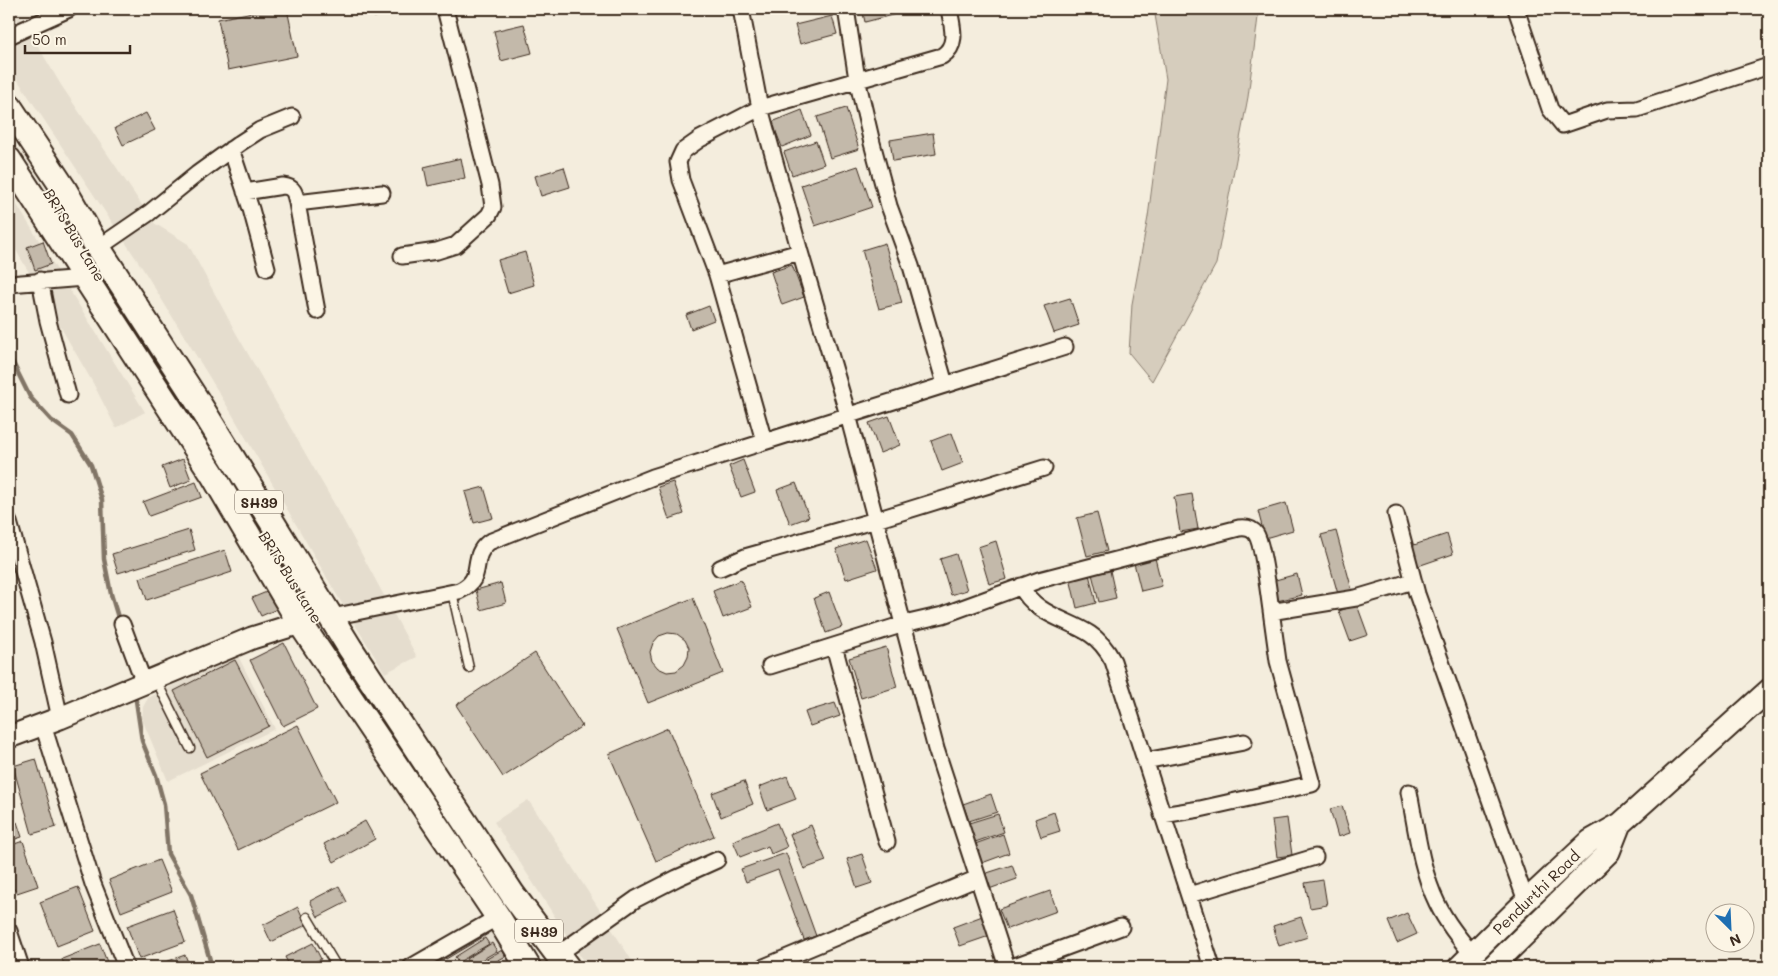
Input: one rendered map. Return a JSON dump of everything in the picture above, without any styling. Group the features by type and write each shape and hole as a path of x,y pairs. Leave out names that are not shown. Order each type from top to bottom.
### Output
{"main road":[{"name":"SH39","path":"9,106 64,189 98,248 196,399 316,620 528,967"},
{"name":"BRTS Bus Lane","path":"9,130 210,446 316,620 558,963"},
{"name":"SH39","path":"9,160 213,475 316,620"},
{"path":"9,737 51,722 252,638 316,620"},
{"name":"Pendurthi Road","path":"1465,961 1590,841 1620,824 1769,690"},
{"name":"Pendurthi Road","path":"1492,967 1609,852 1620,824"}],"street":[{"path":"9,36 70,9"},
{"path":"402,256 437,251 456,245 489,215 493,207 490,185 445,9"},
{"path":"741,9 760,108 848,415 936,749 1007,967"},
{"path":"846,9 857,79 872,144 889,206 911,266 945,384"},
{"path":"764,441 718,275 681,180 679,157 683,151 700,139 760,108 936,58 946,53 953,40 949,9"},
{"path":"1516,9 1550,110 1563,125 1606,110 1637,109 1769,66"},
{"path":"98,248 149,213 197,174 260,130 292,117"},
{"path":"231,150 246,192 267,268"},
{"path":"246,192 289,186 294,193 317,311"},
{"path":"297,203 382,193"},
{"path":"718,275 800,252"},
{"path":"11,284 40,280 84,278"},
{"path":"40,280 48,321 68,395"},
{"path":"316,620 464,588 471,584 477,572 480,551 484,546 496,539 653,477 1065,347"},
{"path":"720,568 745,557 876,520 1044,468"},
{"path":"1396,514 1413,582 1470,748 1526,901"},
{"path":"9,524 43,642 51,722 93,884 126,967"},
{"path":"770,666 904,624 943,615 1022,586 1232,529 1247,528 1256,533 1259,540 1278,661 1312,784 1200,809 1162,815"},
{"path":"1270,603 1274,610 1280,611 1356,598 1413,582"},
{"path":"1022,586 1025,595 1035,605 1091,634 1103,645 1113,660 1212,967"},
{"path":"122,624 142,684"},
{"path":"834,646 887,842"},
{"path":"1145,761 1244,742"},
{"path":"1408,792 1428,880 1465,961"},
{"path":"1189,895 1315,857"},
{"path":"558,963 636,898 717,860"},
{"path":"764,967 978,878"},
{"path":"411,967 498,917"},
{"path":"1012,967 1121,927"},
{"path":"9,931 21,967"}],"lane":[{"path":"452,592 469,668"},
{"path":"142,684 190,748"},
{"path":"307,917 336,967"}],"shaded area":[{"path":"9,9 16,9 61,85 154,223 188,244 236,333 339,512 417,657 385,673 341,602 232,414 143,269 9,67"},
{"path":"1154,9 1259,9 1248,97 1216,264 1152,381 1129,353 1132,304 1148,217 1166,79"},
{"path":"9,192 145,412 116,428 93,383 9,238"},
{"path":"237,654 275,729 168,781 142,719 143,707 148,698"},
{"path":"528,800 636,967 587,967 494,822"},
{"path":"483,921 514,967 440,967 428,951"}],"building":[{"path":"268,9 287,9 297,56 228,70 218,19"},
{"path":"373,9 420,9 374,17"},
{"path":"862,9 899,9 900,13 865,22"},
{"path":"832,16 837,34 800,44 795,25"},
{"path":"524,24 532,53 501,61 494,31"},
{"path":"846,108 859,149 830,158 817,117"},
{"path":"802,110 811,135 782,147 772,122"},
{"path":"146,113 155,130 123,145 115,128"},
{"path":"933,133 936,154 893,161 890,140"},
{"path":"816,141 824,164 792,175 784,152"},
{"path":"461,158 465,178 428,186 424,167"},
{"path":"858,166 872,207 815,226 801,185"},
{"path":"564,167 570,187 541,196 535,176"},
{"path":"43,241 51,264 35,270 27,247"},
{"path":"885,243 902,303 879,309 862,250"},
{"path":"525,252 534,285 508,293 498,260"},
{"path":"792,265 804,297 782,305 771,272"},
{"path":"1070,298 1079,325 1054,333 1044,306"},
{"path":"709,306 714,320 691,329 686,315"},
{"path":"889,416 900,445 880,453 869,423"},
{"path":"952,433 963,463 942,471 931,441"},
{"path":"183,459 191,480 170,488 162,467"},
{"path":"743,460 755,492 741,497 729,466"},
{"path":"196,482 202,497 149,516 143,502"},
{"path":"673,482 684,514 669,519 658,487"},
{"path":"796,483 809,517 790,524 777,490"},
{"path":"484,487 493,518 474,523 465,492"},
{"path":"1192,494 1198,529 1180,532 1174,497"},
{"path":"1286,503 1293,530 1265,538 1258,511"},
{"path":"1097,513 1107,551 1087,556 1077,518"},
{"path":"189,530 195,550 118,573 112,554"},
{"path":"1336,531 1352,590 1338,594 1321,535"},
{"path":"1447,534 1453,554 1418,566 1411,546"},
{"path":"866,539 877,569 846,579 836,549"},
{"path":"996,541 1007,579 989,584 978,547"},
{"path":"225,550 232,572 147,600 140,578"},
{"path":"956,554 967,590 951,595 940,559"},
{"path":"1154,554 1162,586 1141,591 1133,559"},
{"path":"1109,566 1116,598 1099,602 1091,570"},
{"path":"1088,570 1096,603 1077,608 1069,574"},
{"path":"1297,574 1302,595 1277,601 1272,581"},
{"path":"741,580 752,607 723,618 713,591"},
{"path":"501,583 506,603 481,610 476,590"},
{"path":"269,591 277,609 261,616 252,598"},
{"path":"829,592 842,627 826,633 814,598"},
{"path":"693,598 723,673 648,703 617,629","holes":["668,633 677,634 685,640 689,648 688,657 684,665 676,671 667,672 658,668 652,661 650,652 653,643 659,636"]},
{"path":"1357,605 1368,635 1350,641 1339,611"},
{"path":"284,643 317,709 283,726 250,660"},
{"path":"886,647 897,687 861,698 849,658"},
{"path":"535,653 582,726 503,777 456,705"},
{"path":"235,660 269,726 207,757 174,691"},
{"path":"835,703 840,716 810,726 805,712"},
{"path":"298,725 336,802 238,850 200,773"},
{"path":"668,728 714,836 656,861 609,754"},
{"path":"36,759 56,827 32,834 13,766"},
{"path":"787,776 796,799 767,810 759,787"},
{"path":"744,781 753,804 721,817 712,793"},
{"path":"991,794 997,812 969,821 963,804"},
{"path":"1342,806 1350,833 1338,837 1330,809"},
{"path":"1054,812 1060,831 1041,837 1035,819"},
{"path":"998,814 1004,832 975,842 969,823"},
{"path":"1287,818 1292,855 1277,857 1272,820"},
{"path":"365,821 375,839 334,862 324,844"},
{"path":"17,822 22,837 9,841 9,825"},
{"path":"777,823 787,847 771,854 768,846 740,857 733,841"},
{"path":"811,825 826,861 804,869 790,834"},
{"path":"1003,834 1009,853 982,863 975,844"},
{"path":"23,841 38,886 17,893 15,889 9,891 9,846"},
{"path":"786,853 816,936 804,940 778,870 746,882 741,869"},
{"path":"862,854 872,883 857,888 847,859"},
{"path":"159,860 172,892 121,912 109,880"},
{"path":"1012,865 1017,879 989,889 984,874"},
{"path":"1323,880 1327,905 1310,908 1305,883"},
{"path":"339,886 347,902 318,917 310,901"},
{"path":"78,887 95,931 57,946 40,902"},
{"path":"1050,891 1057,911 1007,929 999,909"},
{"path":"298,907 306,925 271,942 263,925"},
{"path":"173,909 185,942 139,959 127,926"},
{"path":"1407,913 1417,934 1397,943 1388,921"},
{"path":"985,915 992,935 960,946 953,927"},
{"path":"1301,917 1308,937 1279,946 1273,926"},
{"path":"484,928 488,934 446,959 442,953"},
{"path":"485,938 489,944 459,962 455,957"},
{"path":"313,943 321,959 304,967 290,967 285,957"},
{"path":"492,943 497,951 471,966 466,959"},
{"path":"100,944 109,967 65,967 62,959"},
{"path":"502,950 506,956 486,967 483,967 480,963"},
{"path":"185,955 190,967 152,967"},
{"path":"1653,960 1655,967 1643,967 1642,964"}],"waterway":[{"path":"9,355 30,397 51,420 72,435 91,465 102,500 104,559 111,594 120,624"},
{"path":"135,694 142,741 156,775 164,804 168,854 191,895 212,967"}]}
